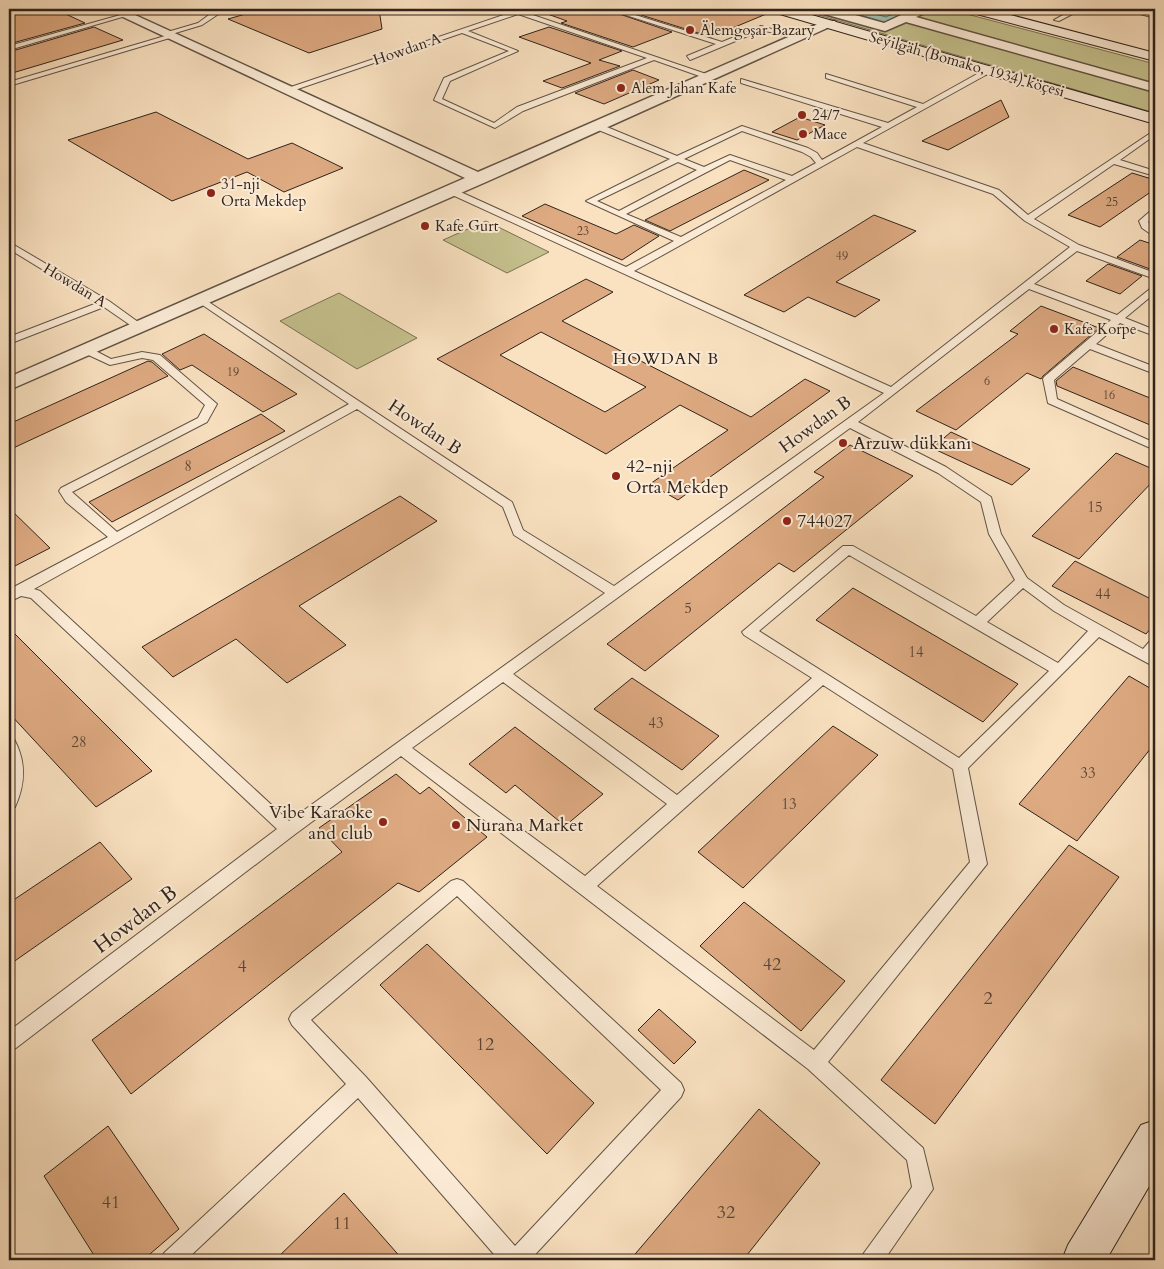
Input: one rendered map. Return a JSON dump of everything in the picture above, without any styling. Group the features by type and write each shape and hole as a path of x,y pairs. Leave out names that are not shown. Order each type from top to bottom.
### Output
{"street":[{"path":"112,9 480,179"},
{"name":"Seýilgäh (Bomako, 1934) köçesi","path":"778,9 1155,119"},
{"path":"821,9 885,27 911,13 1155,88"},
{"path":"974,9 991,11 1155,57"},
{"path":"9,384 830,24"},
{"path":"1083,1260 1155,1139"}],"lane":[{"path":"9,84 200,24 217,13 215,9"},
{"name":"Howdan A","path":"286,90 527,9"},
{"path":"610,9 722,44"},
{"path":"1057,20 1079,9"},
{"path":"1125,9 1155,16"},
{"path":"517,12 711,77"},
{"path":"9,48 126,15"},
{"path":"690,58 761,28 800,38"},
{"path":"462,31 515,51 447,80 438,100 495,126 520,110 654,58"},
{"path":"626,271 989,71"},
{"path":"829,76 924,107"},
{"path":"744,81 888,126"},
{"path":"599,126 704,170"},
{"path":"682,240 590,201 742,128 805,150 814,155 821,164"},
{"path":"1028,219 1155,132"},
{"path":"857,144 996,192 1028,219 1076,247 1155,276"},
{"path":"619,214 730,157 792,179"},
{"path":"1114,161 1155,174"},
{"name":"Howdan B","path":"451,191 892,392"},
{"path":"1155,210 1143,221 1144,226 1155,234"},
{"name":"Howdan A","path":"9,245 105,303 140,327"},
{"name":"Howdan B","path":"9,1042 288,830 892,392 1076,247"},
{"path":"1027,285 1155,333"},
{"path":"1155,288 1048,379 1052,401 1155,447"},
{"name":"Howdan B","path":"201,300 508,505 518,532 615,593"},
{"path":"9,341 105,303"},
{"path":"1089,345 1155,371"},
{"path":"86,350 110,362 142,355 156,357 211,404 203,420 65,491 70,499 116,537"},
{"path":"12,593 358,404"},
{"path":"850,423 942,470 988,500 995,534 1022,582 1059,608 1150,659 1155,644"},
{"path":"815,1064 979,864 960,766 750,632 848,549 1059,670"},
{"path":"978,623 1022,582"},
{"path":"12,593 35,594 288,830"},
{"path":"960,766 1059,670 1097,630"},
{"path":"503,674 679,805"},
{"path":"585,886 822,678"},
{"path":"9,743 15,753 18,773 9,802"},
{"path":"401,748 585,886 815,1064 916,1155 923,1189 871,1260"},
{"path":"456,886 674,1090 514,1260 359,1084 298,1019 456,886"},
{"path":"171,1260 359,1084"}],"shaded area":[{"path":"798,9 948,9 1155,64 1155,113"},
{"path":"486,221 549,252 507,273 443,240"},
{"path":"339,293 417,338 357,369 280,321"}],"water":[{"path":"839,9 903,9 912,11 887,23"}],"building":[{"path":"29,9 55,9 85,23 9,44 9,14"},
{"path":"263,9 379,9 382,29 309,53 228,19"},
{"path":"543,9 605,9 672,32 633,47 561,23 567,21 542,12"},
{"name":"Älemgoşar Bazary","path":"622,9 770,9 771,12 711,37"},
{"path":"94,27 123,40 9,74 9,52"},
{"path":"549,27 622,51 599,60 620,66 562,88 543,81 591,63 519,37"},
{"name":"Alem Jahan Kafe","path":"633,70 659,80 604,104 575,93"},
{"path":"1001,100 1009,117 948,150 922,141"},
{"path":"156,112 248,159 292,143 343,168 284,192 247,172 172,201 68,140"},
{"name":"Mace","path":"800,117 825,125 797,140 772,132"},
{"path":"744,170 769,180 670,231 645,220"},
{"path":"1132,173 1155,180 1155,189 1100,227 1068,215"},
{"path":"545,204 616,234 634,225 659,236 622,260 522,216"},
{"path":"874,215 916,231 836,282 880,300 855,317 808,297 784,312 744,295"},
{"path":"1140,240 1155,245 1155,265 1150,269 1117,257"},
{"path":"1108,264 1142,276 1120,294 1086,281"},
{"path":"586,279 613,292 562,321 751,417 805,379 830,391 678,500 650,484 728,430 680,405 606,454 437,359","holes":["541,332 646,387 605,412 500,355"]},
{"path":"1041,306 1099,328 1041,379 1027,373 956,430 916,411 1018,334 1010,331"},
{"path":"204,334 297,394 263,412 192,365 180,370 162,354"},
{"path":"148,361 152,362 168,376 9,450 9,424"},
{"path":"1073,367 1155,400 1155,427 1057,386 1056,381"},
{"path":"261,414 285,431 112,522 89,502"},
{"path":"951,432 1030,469 1012,485 932,448"},
{"path":"850,445 913,476 794,572 779,563 645,671 607,644 824,477 814,472"},
{"path":"1116,453 1155,470 1155,479 1079,559 1032,536"},
{"path":"400,496 437,521 299,606 346,645 287,683 236,639 173,677 142,647"},
{"path":"9,508 50,548 9,569"},
{"path":"1075,561 1155,601 1155,623 1146,634 1052,586"},
{"path":"853,588 1018,684 983,722 816,620"},
{"path":"9,628 152,771 96,807 9,713"},
{"path":"1129,676 1155,691 1155,743 1077,841 1019,804"},
{"path":"632,678 719,736 682,770 594,709"},
{"path":"833,726 878,755 743,888 698,852"},
{"path":"515,727 603,794 565,826 515,785 506,793 469,764"},
{"path":"396,774 420,794 429,787 487,837 419,892 398,883 131,1094 92,1040 342,852 319,828"},
{"path":"100,842 132,879 9,965 9,903"},
{"path":"1069,845 1119,877 935,1124 881,1080"},
{"path":"744,902 845,981 801,1031 700,946"},
{"path":"427,944 594,1103 547,1154 380,985"},
{"path":"659,1009 696,1042 674,1064 638,1030"},
{"path":"759,1109 820,1163 743,1260 630,1260"},
{"path":"108,1126 179,1229 143,1260 97,1260 44,1176"},
{"path":"344,1193 403,1260 275,1260"}],"place":[{"name":"Älemgoşar Bazary","path":"690,30"},
{"name":"Alem Jahan Kafe","path":"621,88"},
{"name":"24/7","path":"802,115"},
{"name":"Mace","path":"803,134"},
{"name":"31-nji Orta Mekdep","path":"211,193"},
{"name":"Kafe Gurt","path":"425,226"},
{"name":"Kafe Korpe","path":"1054,329"},
{"name":"Arzuw dükkanı","path":"843,443"},
{"name":"42-nji Orta Mekdep","path":"616,476"},
{"name":"744027","path":"787,521"},
{"name":"Vibe Karaoke and club","path":"383,822"},
{"name":"Nurana Market","path":"456,825"}],"district":[{"name":"HOWDAN B","path":"666,358"}]}
